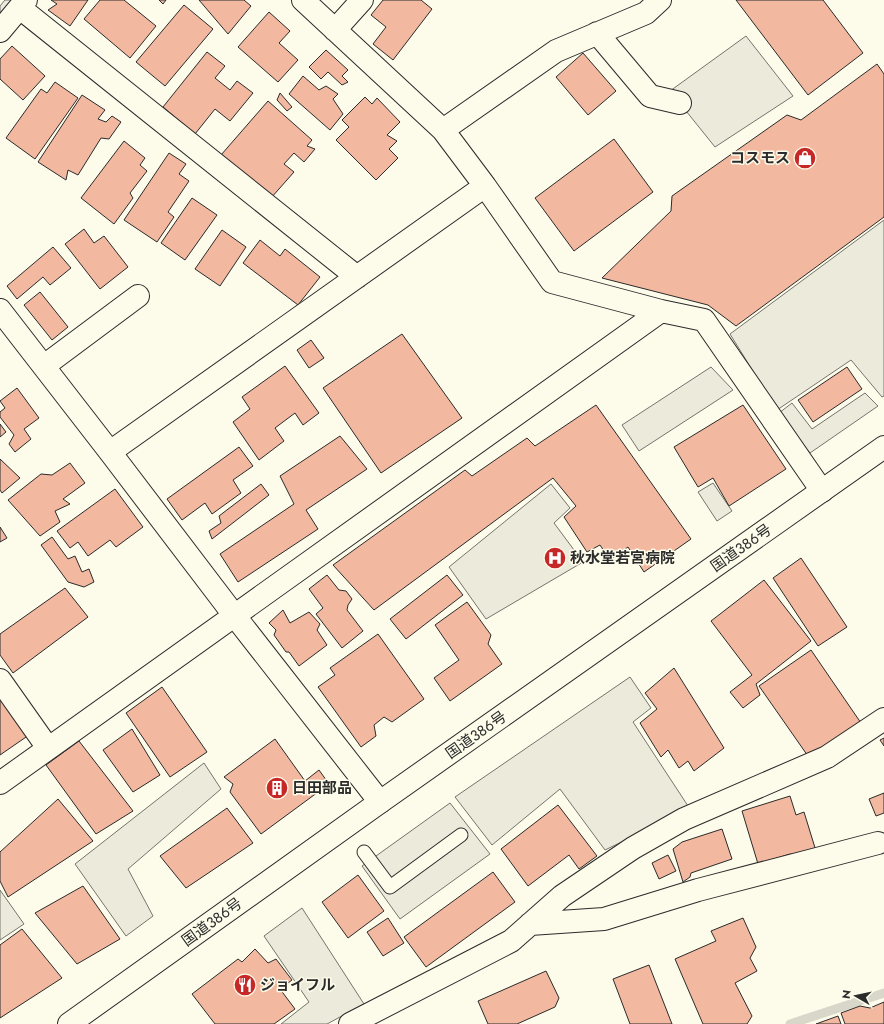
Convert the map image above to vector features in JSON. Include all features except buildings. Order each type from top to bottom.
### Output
[{"type":"main road","points":[[303,0],[443,130],[485,186],[552,282],[661,311],[704,320],[822,491]]},
{"type":"main road","points":[[335,30],[362,0]]},
{"type":"main road","points":[[443,130],[556,51],[646,13],[660,0]]},
{"type":"main road","points":[[0,31],[23,4],[357,277]]},
{"type":"main road","points":[[597,33],[650,96],[680,103]]},
{"type":"main road","points":[[110,452],[485,186]]},
{"type":"main road","points":[[44,366],[138,296]]},
{"type":"main road","points":[[0,310],[234,615],[380,802]]},
{"type":"main road","points":[[0,783],[661,311]]},
{"type":"main road","name":"国道386号","points":[[69,1024],[380,802],[884,447]]},
{"type":"main road","points":[[0,680],[48,748]]},
{"type":"main road","points":[[350,1024],[511,941],[562,896],[633,848],[671,826],[827,757],[884,719]]},
{"type":"main road","points":[[530,924],[604,919],[698,890],[878,843]]},
{"type":"lane","points":[[364,852],[390,887],[461,835]]},
{"type":"shaded area","points":[[5,0],[19,0],[0,22],[0,6]]},
{"type":"shaded area","points":[[746,36],[793,96],[715,147],[670,91]]},
{"type":"shaded area","points":[[884,220],[884,396],[882,397],[851,360],[777,410],[730,334]]},
{"type":"shaded area","points":[[711,367],[733,390],[639,451],[622,425]]},
{"type":"shaded area","points":[[865,393],[878,406],[810,453],[779,413],[792,403],[812,429]]},
{"type":"shaded area","points":[[713,483],[732,511],[717,521],[698,492]]},
{"type":"shaded area","points":[[551,484],[570,508],[554,523],[583,562],[486,619],[449,567]]},
{"type":"shaded area","points":[[630,677],[651,708],[633,722],[690,809],[605,850],[560,789],[492,845],[455,797]]},
{"type":"shaded area","points":[[204,763],[221,789],[128,869],[153,916],[126,936],[75,864]]},
{"type":"shaded area","points":[[450,803],[490,854],[400,919],[362,866]]},
{"type":"shaded area","points":[[0,890],[24,924],[0,940]]},
{"type":"shaded area","points":[[302,908],[364,1004],[327,1024],[281,1024],[309,1002],[264,936]]},
{"type":"waterway","points":[[790,1024],[884,993]]},
{"type":"place","name":"コスモス","points":[[805,158]]},
{"type":"place","name":"秋水堂若宮病院","points":[[555,558]]},
{"type":"place","name":"日田部品","points":[[277,788]]},
{"type":"place","name":"ジョイフル","points":[[245,985]]}]
